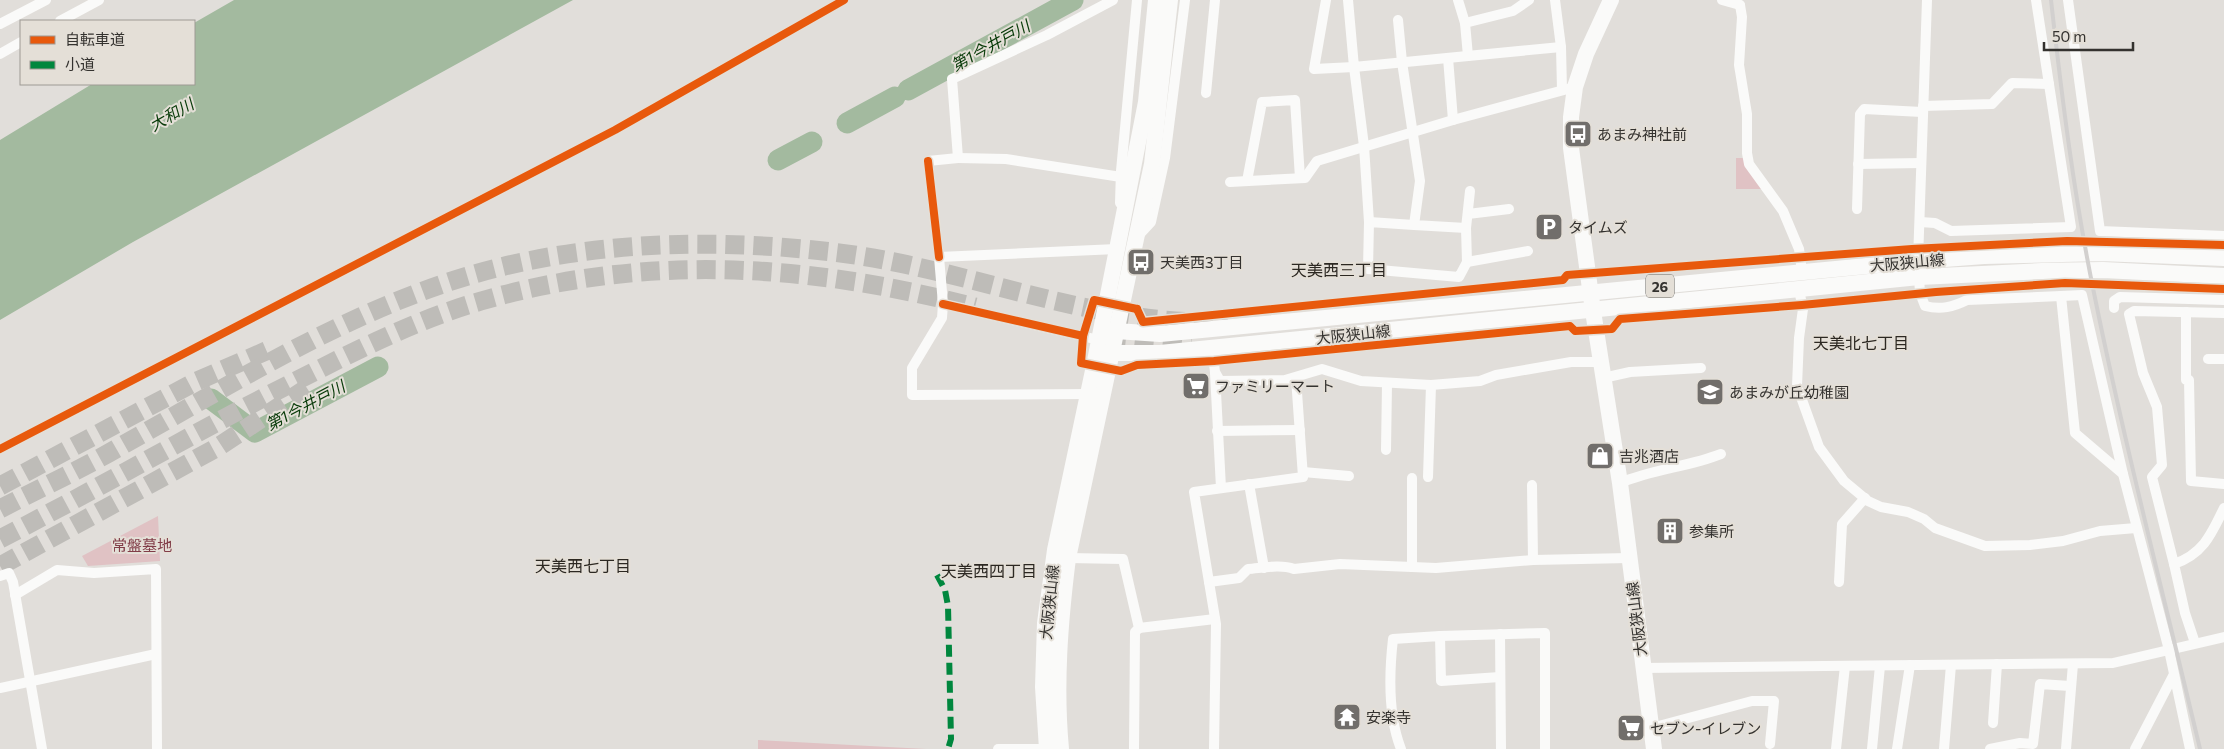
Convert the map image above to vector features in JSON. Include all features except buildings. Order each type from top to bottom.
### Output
[{"type":"main road","name":"大阪狭山線","points":[[1051,749],[1058,699],[1060,624],[1068,558],[1113,353],[1124,240],[1146,102],[1156,0]]},
{"type":"main road","name":"大阪狭山線","points":[[1051,749],[1043,687],[1045,623],[1055,550],[1099,340],[1124,240],[1152,164],[1170,0]]},
{"type":"main road","name":"大阪狭山線","points":[[1611,0],[1569,89],[1571,148],[1600,362],[1620,483],[1642,668],[1654,749]]},
{"type":"main road","name":"大阪狭山線","points":[[1116,331],[1160,334],[1802,271],[1984,256],[2101,253],[2224,258]]},
{"type":"main road","name":"大阪狭山線","points":[[1113,353],[1160,353],[1918,277],[2102,270],[2224,276]]},
{"type":"main road","points":[[1113,353],[1099,340],[1116,331]]},
{"type":"street","points":[[0,24],[46,0]]},
{"type":"street","points":[[76,13],[89,0]]},
{"type":"street","points":[[62,20],[99,0]]},
{"type":"street","points":[[958,158],[952,79],[1047,35],[1113,0]]},
{"type":"street","points":[[1124,240],[1121,177],[1137,0]]},
{"type":"street","points":[[939,258],[1124,240],[1151,222],[1165,158],[1185,0]]},
{"type":"street","points":[[1206,92],[1215,0]]},
{"type":"street","points":[[1326,0],[1314,69],[1561,47]]},
{"type":"street","points":[[1348,0],[1364,146],[1369,222],[1368,269],[1459,277],[1467,262],[1466,228],[1470,191]]},
{"type":"street","points":[[1458,0],[1465,23],[1468,56]]},
{"type":"street","points":[[1465,23],[1513,11],[1529,0]]},
{"type":"street","points":[[1230,182],[1305,178],[1318,161],[1453,120],[1569,89],[1555,0]]},
{"type":"street","points":[[1722,0],[1742,2],[1739,65],[1746,114],[1749,164],[1783,211],[1799,249],[1802,271]]},
{"type":"street","points":[[1927,0],[1918,261],[1920,293],[1926,306],[1937,309],[1955,306],[1967,300],[2082,295],[2136,528],[2169,650],[2190,749]]},
{"type":"street","points":[[1920,222],[1935,223],[1951,231],[2071,227],[2036,0]]},
{"type":"street","points":[[2068,0],[2100,231],[2224,236]]},
{"type":"street","points":[[1398,20],[1411,133],[1420,181],[1414,225]]},
{"type":"street","points":[[0,54],[20,43]]},
{"type":"street","points":[[1448,58],[1453,120]]},
{"type":"street","points":[[1857,209],[1860,114],[1864,109],[1922,109],[1992,104],[2012,83],[2049,84]]},
{"type":"street","points":[[1247,182],[1262,102],[1295,100],[1300,178]]},
{"type":"street","points":[[1088,394],[912,395],[912,368],[942,318],[943,304],[928,161],[958,158],[1006,159],[1121,177]]},
{"type":"street","points":[[1858,164],[1921,164]]},
{"type":"street","points":[[1468,214],[1509,209]]},
{"type":"street","points":[[1369,222],[1466,228]]},
{"type":"street","points":[[1467,262],[1528,251]]},
{"type":"street","points":[[1800,290],[1803,309],[1799,338],[1797,386],[1819,447],[1844,481],[1865,498],[1881,507],[1908,512],[1924,519],[1935,528],[1985,546],[2062,542],[2100,531],[2136,528]]},
{"type":"street","points":[[2061,296],[2075,433],[2123,474]]},
{"type":"street","points":[[2114,308],[2114,301],[2120,297],[2224,300]]},
{"type":"street","points":[[943,304],[1099,340]]},
{"type":"street","points":[[2195,643],[2185,613],[2152,477],[2162,465],[2157,407],[2143,373],[2129,314],[2134,311],[2224,313]]},
{"type":"street","points":[[2186,312],[2186,380],[2189,380],[2191,481],[2224,484]]},
{"type":"street","points":[[1212,348],[1221,488]]},
{"type":"street","points":[[2208,359],[2224,359]]},
{"type":"street","points":[[1215,372],[1220,381],[1285,380],[1322,369],[1361,382],[1432,385],[1480,381],[1496,375],[1571,362],[1600,362]]},
{"type":"street","points":[[1603,378],[1630,372],[1701,368]]},
{"type":"street","points":[[1214,749],[1215,619],[1194,492],[1303,477],[1296,378]]},
{"type":"street","points":[[1386,450],[1387,384]]},
{"type":"street","points":[[1428,477],[1432,385]]},
{"type":"street","points":[[1217,431],[1300,430]]},
{"type":"street","points":[[1620,483],[1640,475],[1706,460],[1721,454]]},
{"type":"street","points":[[1303,472],[1331,476],[1349,476]]},
{"type":"street","points":[[1412,478],[1412,567]]},
{"type":"street","points":[[1249,484],[1264,568]]},
{"type":"street","points":[[1532,485],[1533,560]]},
{"type":"street","points":[[1839,582],[1842,524],[1865,498]]},
{"type":"street","points":[[2174,564],[2187,560],[2206,544],[2224,508]]},
{"type":"street","points":[[1068,558],[1123,558],[1139,628]]},
{"type":"street","points":[[1209,582],[1239,578],[1248,569],[1288,566],[1294,569],[1340,564],[1436,568],[1533,560],[1629,558]]},
{"type":"street","points":[[15,595],[57,570],[94,573],[156,570],[157,749]]},
{"type":"street","points":[[0,576],[9,573],[15,595],[42,749]]},
{"type":"street","points":[[1134,749],[1135,632],[1139,628],[1215,619]]},
{"type":"street","points":[[1401,749],[1396,737],[1391,700],[1390,661],[1393,639],[1545,633],[1545,749]]},
{"type":"street","points":[[1500,634],[1501,749]]},
{"type":"street","points":[[1440,636],[1441,680],[1500,677]]},
{"type":"street","points":[[1642,668],[2113,663],[2224,637]]},
{"type":"street","points":[[0,688],[156,654]]},
{"type":"street","points":[[1993,723],[1997,664]]},
{"type":"street","points":[[2066,749],[2073,664]]},
{"type":"street","points":[[1944,749],[1951,665]]},
{"type":"street","points":[[1836,749],[1846,666]]},
{"type":"street","points":[[1872,749],[1880,666]]},
{"type":"street","points":[[1898,749],[1910,666]]},
{"type":"street","points":[[2135,749],[2173,676]]},
{"type":"street","points":[[1996,749],[2020,743],[2032,744],[2040,684],[2070,686]]},
{"type":"street","points":[[1651,728],[1752,701],[1774,700],[1770,744]]},
{"type":"street","points":[[998,749],[1051,749]]},
{"type":"green space","points":[[1736,158],[1745,158],[1764,189],[1736,189]]},
{"type":"green space","name":"常盤墓地","points":[[158,516],[160,561],[88,566],[82,556]]},
{"type":"green space","points":[[758,740],[926,749],[758,749]]},
{"type":"water","name":"大和川","points":[[234,0],[573,0],[133,242],[0,320],[0,140],[90,85],[195,85],[195,22]]},
{"type":"waterway","name":"第1今井戸川","points":[[908,90],[1073,0]]},
{"type":"waterway","name":"第1今井戸川","points":[[847,123],[895,97]]},
{"type":"waterway","name":"第1今井戸川","points":[[778,160],[812,142]]},
{"type":"waterway","name":"第1今井戸川","points":[[211,399],[255,432],[378,367]]},
{"type":"tunnel","points":[[0,509],[91,463],[248,374],[379,308],[471,275],[560,255],[605,249],[696,244],[741,245],[832,252],[931,270],[1078,306],[1127,315],[1177,321],[1228,322]]},
{"type":"tunnel","points":[[0,539],[253,403],[384,338],[456,309],[543,286],[605,276],[667,270],[728,270],[790,274],[851,281],[913,292],[975,307]]},
{"type":"tunnel","points":[[1107,337],[1191,346]]},
{"type":"tunnel","points":[[0,486],[197,381],[273,348]]},
{"type":"tunnel","points":[[0,566],[218,447],[312,385]]},
{"type":"railway","points":[[2051,0],[2069,147],[2094,293],[2132,464],[2200,749]]},
{"type":"marked path","points":[[937,575],[945,590],[948,606],[951,739],[948,749]]},
{"type":"cycle path","points":[[0,449],[615,130],[844,0]]},
{"type":"cycle path","points":[[928,161],[939,257]]},
{"type":"cycle path","points":[[1137,309],[1143,322],[1563,280],[1567,275],[1912,249],[2067,241],[2224,245]]},
{"type":"cycle path","points":[[1137,309],[1094,300],[1083,336],[1081,363],[1121,371],[1137,365],[1214,361],[1570,326],[1575,331],[1612,329],[1620,319],[2065,283],[2224,289]]},
{"type":"cycle path","points":[[943,304],[1083,336]]},
{"type":"place","name":"あまみ神社前","points":[[1578,134]]},
{"type":"place","name":"タイムズ","points":[[1549,227]]},
{"type":"place","name":"天美西3丁目","points":[[1141,262]]},
{"type":"place","name":"ファミリーマート","points":[[1196,386]]},
{"type":"place","name":"あまみが丘幼稚園","points":[[1710,392]]},
{"type":"place","name":"吉兆酒店","points":[[1600,456]]},
{"type":"place","name":"参集所","points":[[1670,531]]},
{"type":"place","name":"安楽寺","points":[[1347,717]]},
{"type":"place","name":"セブン-イレブン","points":[[1631,728]]},
{"type":"district","name":"天美西三丁目","points":[[1339,269]]},
{"type":"district","name":"天美北七丁目","points":[[1861,342]]},
{"type":"district","name":"天美西七丁目","points":[[583,565]]},
{"type":"district","name":"天美西四丁目","points":[[989,570]]}]
